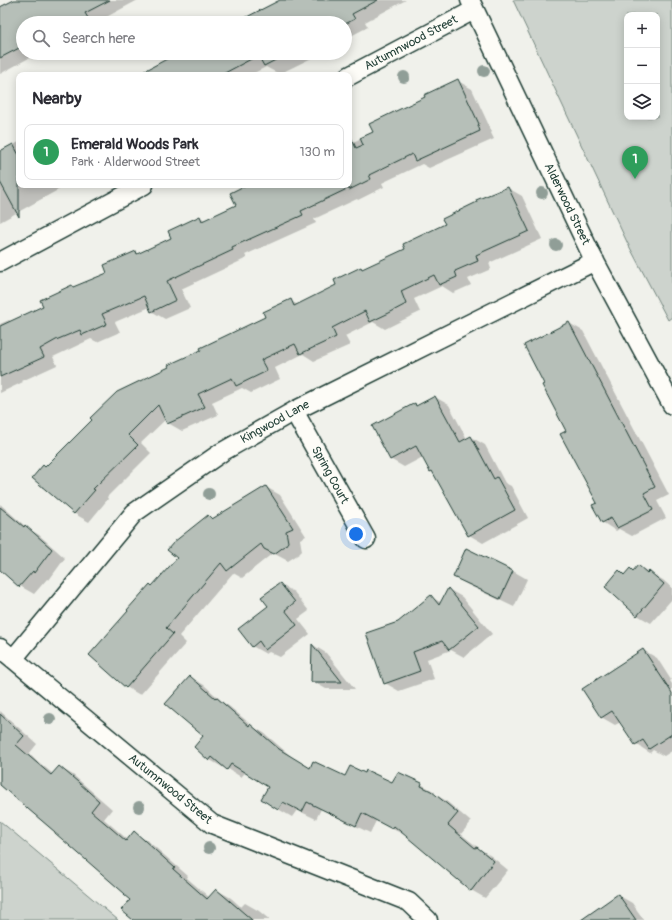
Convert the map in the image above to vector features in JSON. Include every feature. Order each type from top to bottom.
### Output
[{"type":"street","name":"Autumnwood Street","points":[[352,74],[472,5]]},
{"type":"street","name":"Alderwood Street","points":[[472,5],[595,261],[672,405]]},
{"type":"street","points":[[0,262],[138,188]]},
{"type":"street","name":"Kingwood Lane","points":[[6,653],[134,513],[222,452],[294,411],[595,261]]},
{"type":"street","name":"Spring Court","points":[[294,411],[366,540]]},
{"type":"street","name":"Autumnwood Street","points":[[6,653],[212,824],[409,902],[428,920]]},
{"type":"shaded area","points":[[513,0],[672,0],[672,317],[668,320],[627,242]]},
{"type":"shaded area","points":[[0,821],[118,920],[0,920]]},
{"type":"building","points":[[14,0],[110,0],[85,13],[87,16],[16,16],[16,50],[0,58],[0,7]]},
{"type":"building","points":[[280,0],[378,0],[352,14],[355,19],[352,20],[352,16],[249,16]]},
{"type":"building","points":[[165,60],[249,60],[227,72],[143,72]]},
{"type":"building","points":[[261,60],[276,60],[264,66]]},
{"type":"building","points":[[458,79],[479,124],[480,131],[415,161],[412,154],[369,175],[371,179],[349,190],[349,188],[352,188],[352,139],[356,148],[363,145],[360,138],[373,132],[369,124],[425,97],[424,95]]},
{"type":"building","points":[[13,144],[16,150],[16,188],[19,188],[19,217],[0,182],[0,151]]},
{"type":"building","points":[[508,187],[529,231],[476,255],[478,261],[455,271],[457,277],[439,285],[434,275],[401,291],[406,304],[389,313],[370,322],[365,311],[332,328],[336,337],[300,354],[295,344],[261,360],[267,371],[236,386],[232,378],[198,394],[205,407],[167,424],[158,405],[128,435],[138,445],[93,489],[95,490],[74,514],[32,478],[43,465],[45,467],[92,420],[90,418],[117,392],[169,367],[168,365],[201,350],[200,348],[265,317],[263,312],[291,299],[294,306],[336,285],[334,280],[405,249],[403,244],[445,224],[442,219],[477,202],[476,200]]},
{"type":"building","points":[[240,188],[349,188],[301,211],[303,215],[232,247],[233,250],[167,281],[176,300],[151,312],[144,296],[102,314],[107,324],[82,335],[80,330],[56,340],[40,349],[44,357],[0,377],[0,326],[43,306],[40,300],[72,285],[73,287],[107,273],[104,265],[136,251],[137,254],[171,238],[168,231],[200,216],[202,221],[236,205],[230,193]]},
{"type":"building","points":[[569,322],[655,487],[644,493],[653,510],[617,528],[611,518],[602,523],[592,505],[597,503],[560,434],[566,431],[542,385],[544,384],[524,345]]},
{"type":"building","points":[[435,396],[460,442],[471,436],[494,479],[497,477],[515,510],[468,536],[432,471],[430,472],[416,446],[390,460],[372,426],[415,403],[416,406]]},
{"type":"building","points":[[266,486],[293,528],[286,531],[288,542],[274,554],[264,549],[261,544],[227,571],[221,563],[166,628],[173,634],[126,688],[89,655],[150,584],[152,586],[177,558],[167,550],[174,542],[208,515],[212,519]]},
{"type":"building","points":[[0,507],[24,527],[25,525],[52,549],[34,573],[33,571],[19,587],[0,570]]},
{"type":"building","points":[[466,548],[513,571],[500,599],[453,577]]},
{"type":"building","points":[[638,565],[647,573],[649,571],[664,584],[637,616],[605,587],[619,570],[624,575],[630,568],[633,571]]},
{"type":"building","points":[[280,583],[295,602],[285,610],[297,625],[265,650],[259,641],[252,647],[238,629],[268,606],[261,597]]},
{"type":"building","points":[[448,588],[479,626],[449,650],[442,641],[413,652],[420,671],[384,684],[366,633],[398,622],[431,595],[439,605]]},
{"type":"building","points":[[312,644],[342,682],[311,682]]},
{"type":"building","points":[[643,649],[672,693],[672,734],[649,749],[643,740],[635,745],[612,711],[601,718],[582,689]]},
{"type":"building","points":[[190,676],[249,726],[250,724],[279,749],[310,768],[313,761],[345,776],[350,766],[365,773],[366,770],[392,782],[398,772],[422,783],[421,786],[431,791],[458,813],[448,825],[475,848],[477,847],[494,861],[471,891],[394,826],[392,829],[362,813],[356,826],[307,802],[302,812],[283,802],[278,810],[261,799],[268,787],[231,764],[227,770],[212,757],[209,761],[194,747],[203,736],[165,704]]},
{"type":"building","points":[[0,714],[24,736],[16,745],[51,775],[59,766],[78,782],[99,801],[91,811],[126,841],[134,831],[175,868],[173,869],[207,899],[216,889],[252,920],[133,920],[121,910],[130,900],[124,895],[125,894],[0,785]]},
{"type":"building","points":[[618,894],[636,920],[581,920]]},
{"type":"place","name":"Emerald Woods Park","points":[[635,179]]}]
